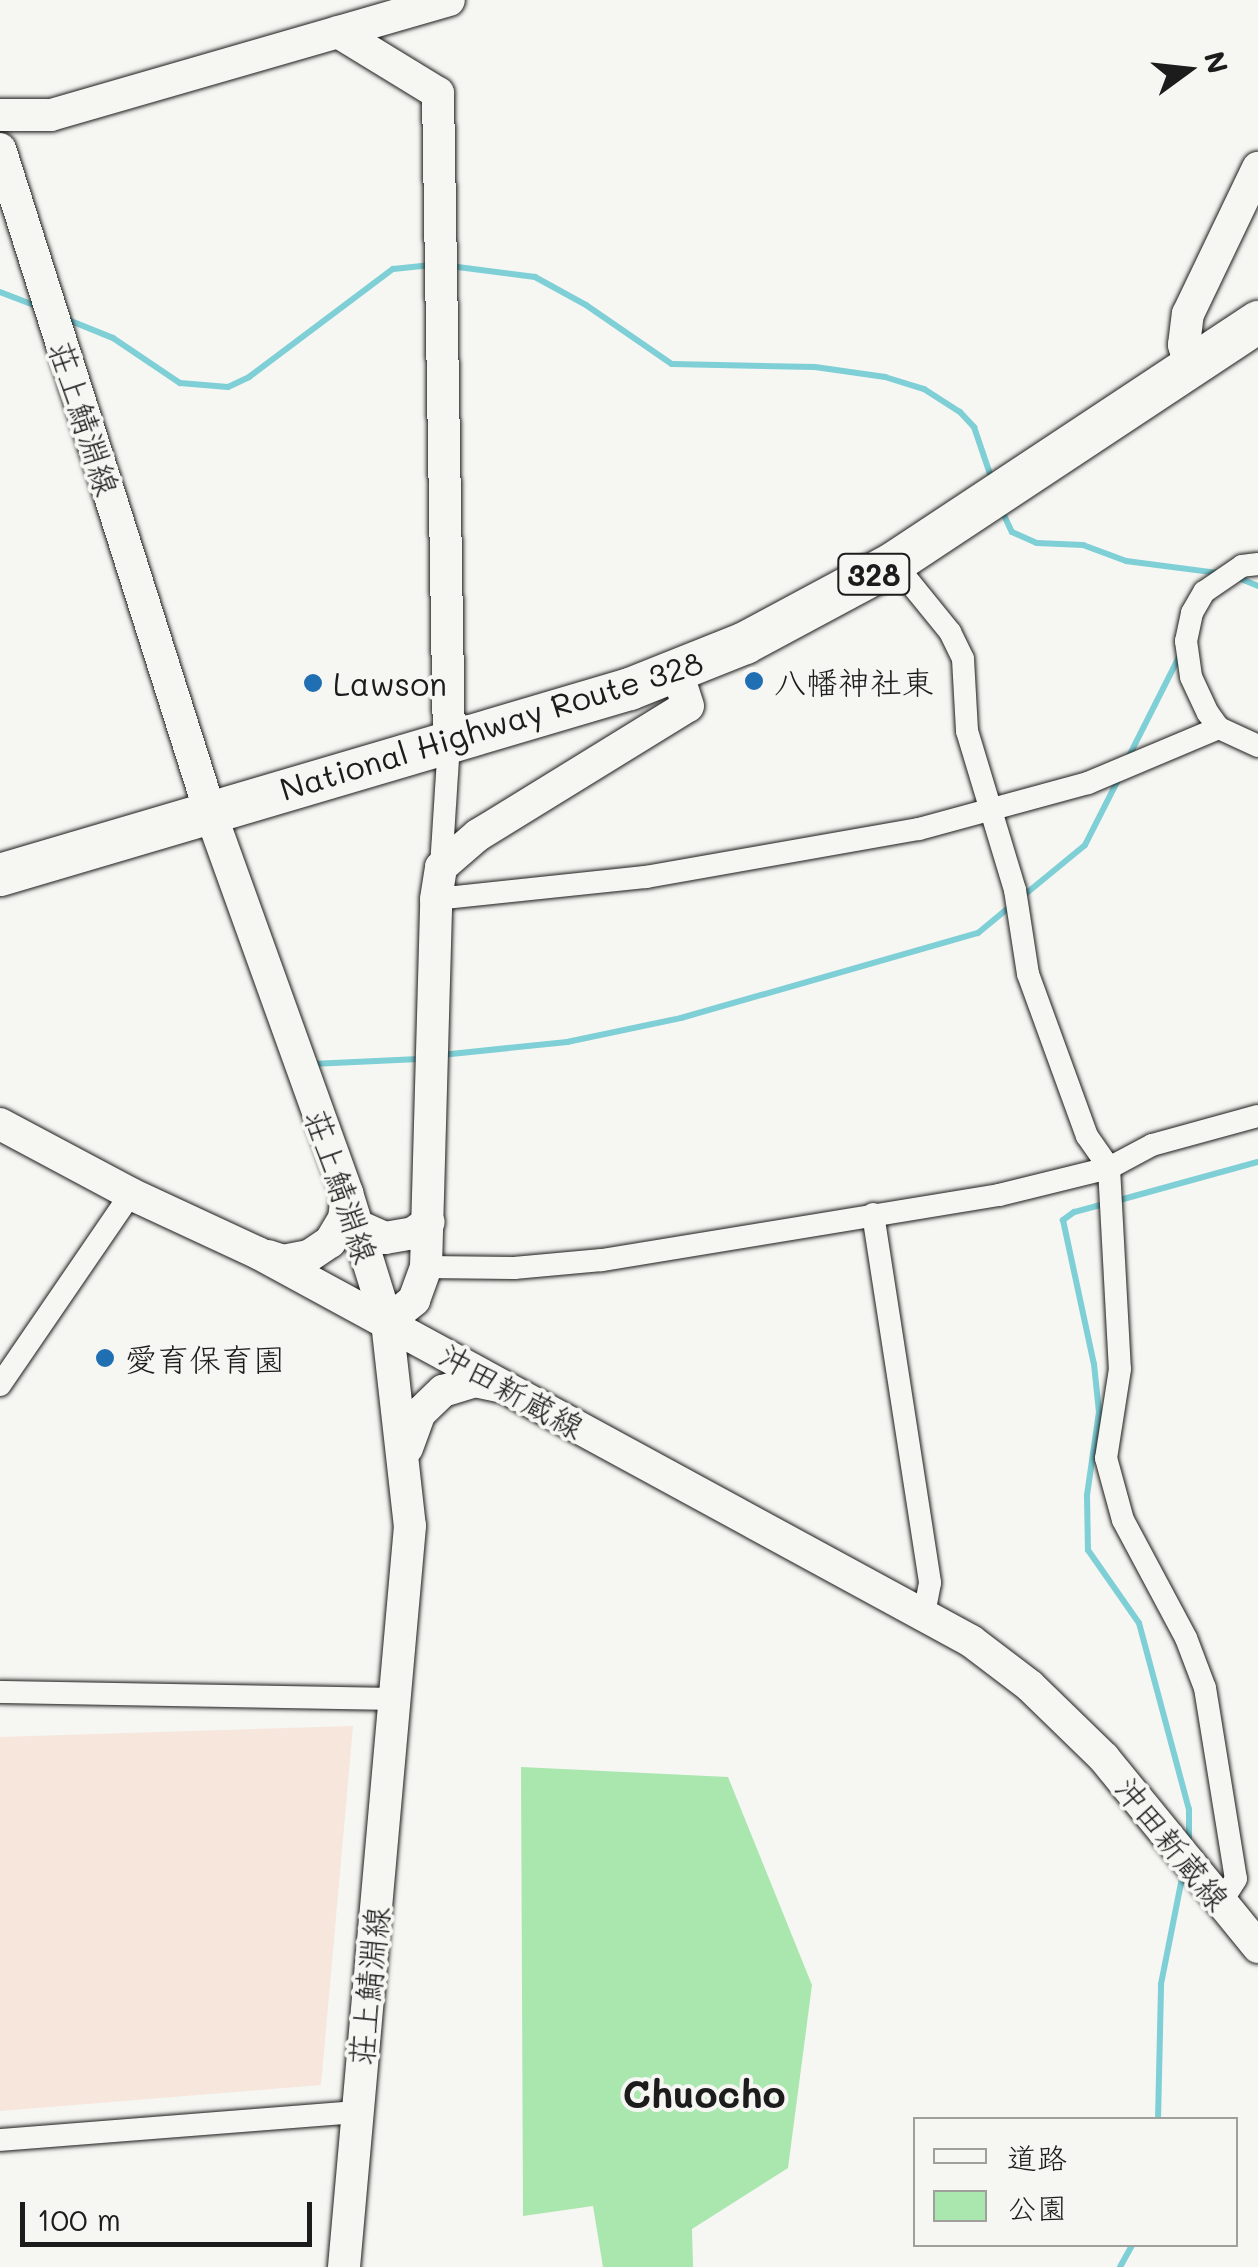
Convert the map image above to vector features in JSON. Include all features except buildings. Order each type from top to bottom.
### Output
[{"type":"highway","name":"National Highway Route 328","points":[[0,875],[677,672],[746,643],[894,563],[1258,322]]},
{"type":"main road","points":[[0,116],[52,116],[449,0]]},
{"type":"main road","points":[[338,32],[438,94],[448,742]]},
{"type":"main road","name":"荘上鯖淵線","points":[[0,149],[210,812],[346,1193],[387,1322],[410,1526],[398,1699],[355,2112],[344,2267]]},
{"type":"main road","points":[[1190,368],[1184,345],[1188,314],[1258,168]]},
{"type":"main road","points":[[387,1322],[414,1300],[426,1267],[438,883],[478,835],[688,706],[677,672]]},
{"type":"main road","name":"沖田新蔵線","points":[[0,1124],[131,1194],[258,1252],[924,1615],[1003,1664],[1069,1721],[1258,1947]]},
{"type":"main road","points":[[258,1252],[283,1260],[309,1256],[330,1242],[344,1220],[346,1193]]},
{"type":"main road","points":[[356,1225],[385,1238],[413,1234],[429,1222]]},
{"type":"main road","points":[[405,1456],[420,1413],[443,1392],[475,1382],[507,1388]]},
{"type":"street","points":[[894,563],[950,632],[963,659],[967,731],[1014,890],[1038,1006],[1087,1136],[1109,1168],[1120,1369],[1106,1458],[1123,1520],[1172,1608],[1205,1688],[1236,1879],[1221,1902]]},
{"type":"street","points":[[1258,564],[1242,566],[1204,592],[1192,612],[1186,641],[1191,677],[1219,728],[1258,746]]},
{"type":"street","points":[[448,742],[438,883],[646,877],[919,829],[1088,783],[1219,728]]},
{"type":"street","points":[[426,1267],[514,1268],[602,1260],[998,1195],[1109,1168],[1152,1146],[1258,1116]]},
{"type":"street","points":[[0,1385],[131,1194]]},
{"type":"street","points":[[873,1214],[930,1583],[924,1615]]},
{"type":"street","points":[[0,1692],[398,1699]]},
{"type":"street","points":[[0,2140],[355,2112]]},
{"type":"shaded area","points":[[353,1726],[321,2085],[0,2111],[0,1737]]},
{"type":"green space","points":[[521,1767],[728,1777],[812,1985],[788,2168],[692,2229],[693,2267],[603,2267],[593,2206],[523,2216]]},
{"type":"waterway","points":[[66,319],[113,338],[180,383],[228,387],[249,377],[393,269],[432,265]]},
{"type":"waterway","points":[[450,266],[535,277],[586,305],[672,364],[815,367],[885,377],[924,389],[960,412],[974,427],[992,480]]},
{"type":"waterway","points":[[0,292],[36,306]]},
{"type":"waterway","points":[[1002,511],[1012,532],[1037,543],[1083,545],[1126,561],[1219,573]]},
{"type":"waterway","points":[[1236,577],[1258,586]]},
{"type":"waterway","points":[[1127,760],[1180,655]]},
{"type":"waterway","points":[[1023,896],[1085,845],[1120,776]]},
{"type":"waterway","points":[[441,1055],[567,1042],[681,1018],[978,933],[1013,904]]},
{"type":"waterway","points":[[312,1064],[419,1059]]},
{"type":"waterway","points":[[1116,1201],[1258,1162]]},
{"type":"waterway","points":[[1104,1204],[1074,1212],[1063,1220],[1094,1364],[1099,1412],[1087,1495],[1088,1550],[1139,1623],[1189,1809],[1189,1841]]},
{"type":"waterway","points":[[1158,2117],[1161,1984],[1183,1873]]},
{"type":"waterway","points":[[1120,2267],[1131,2247]]},
{"type":"place","name":"八幡神社東","points":[[754,681]]},
{"type":"place","name":"Lawson","points":[[313,683]]},
{"type":"place","name":"愛育保育園","points":[[105,1358]]},
{"type":"district","name":"Chuocho","points":[[704,2094]]}]
